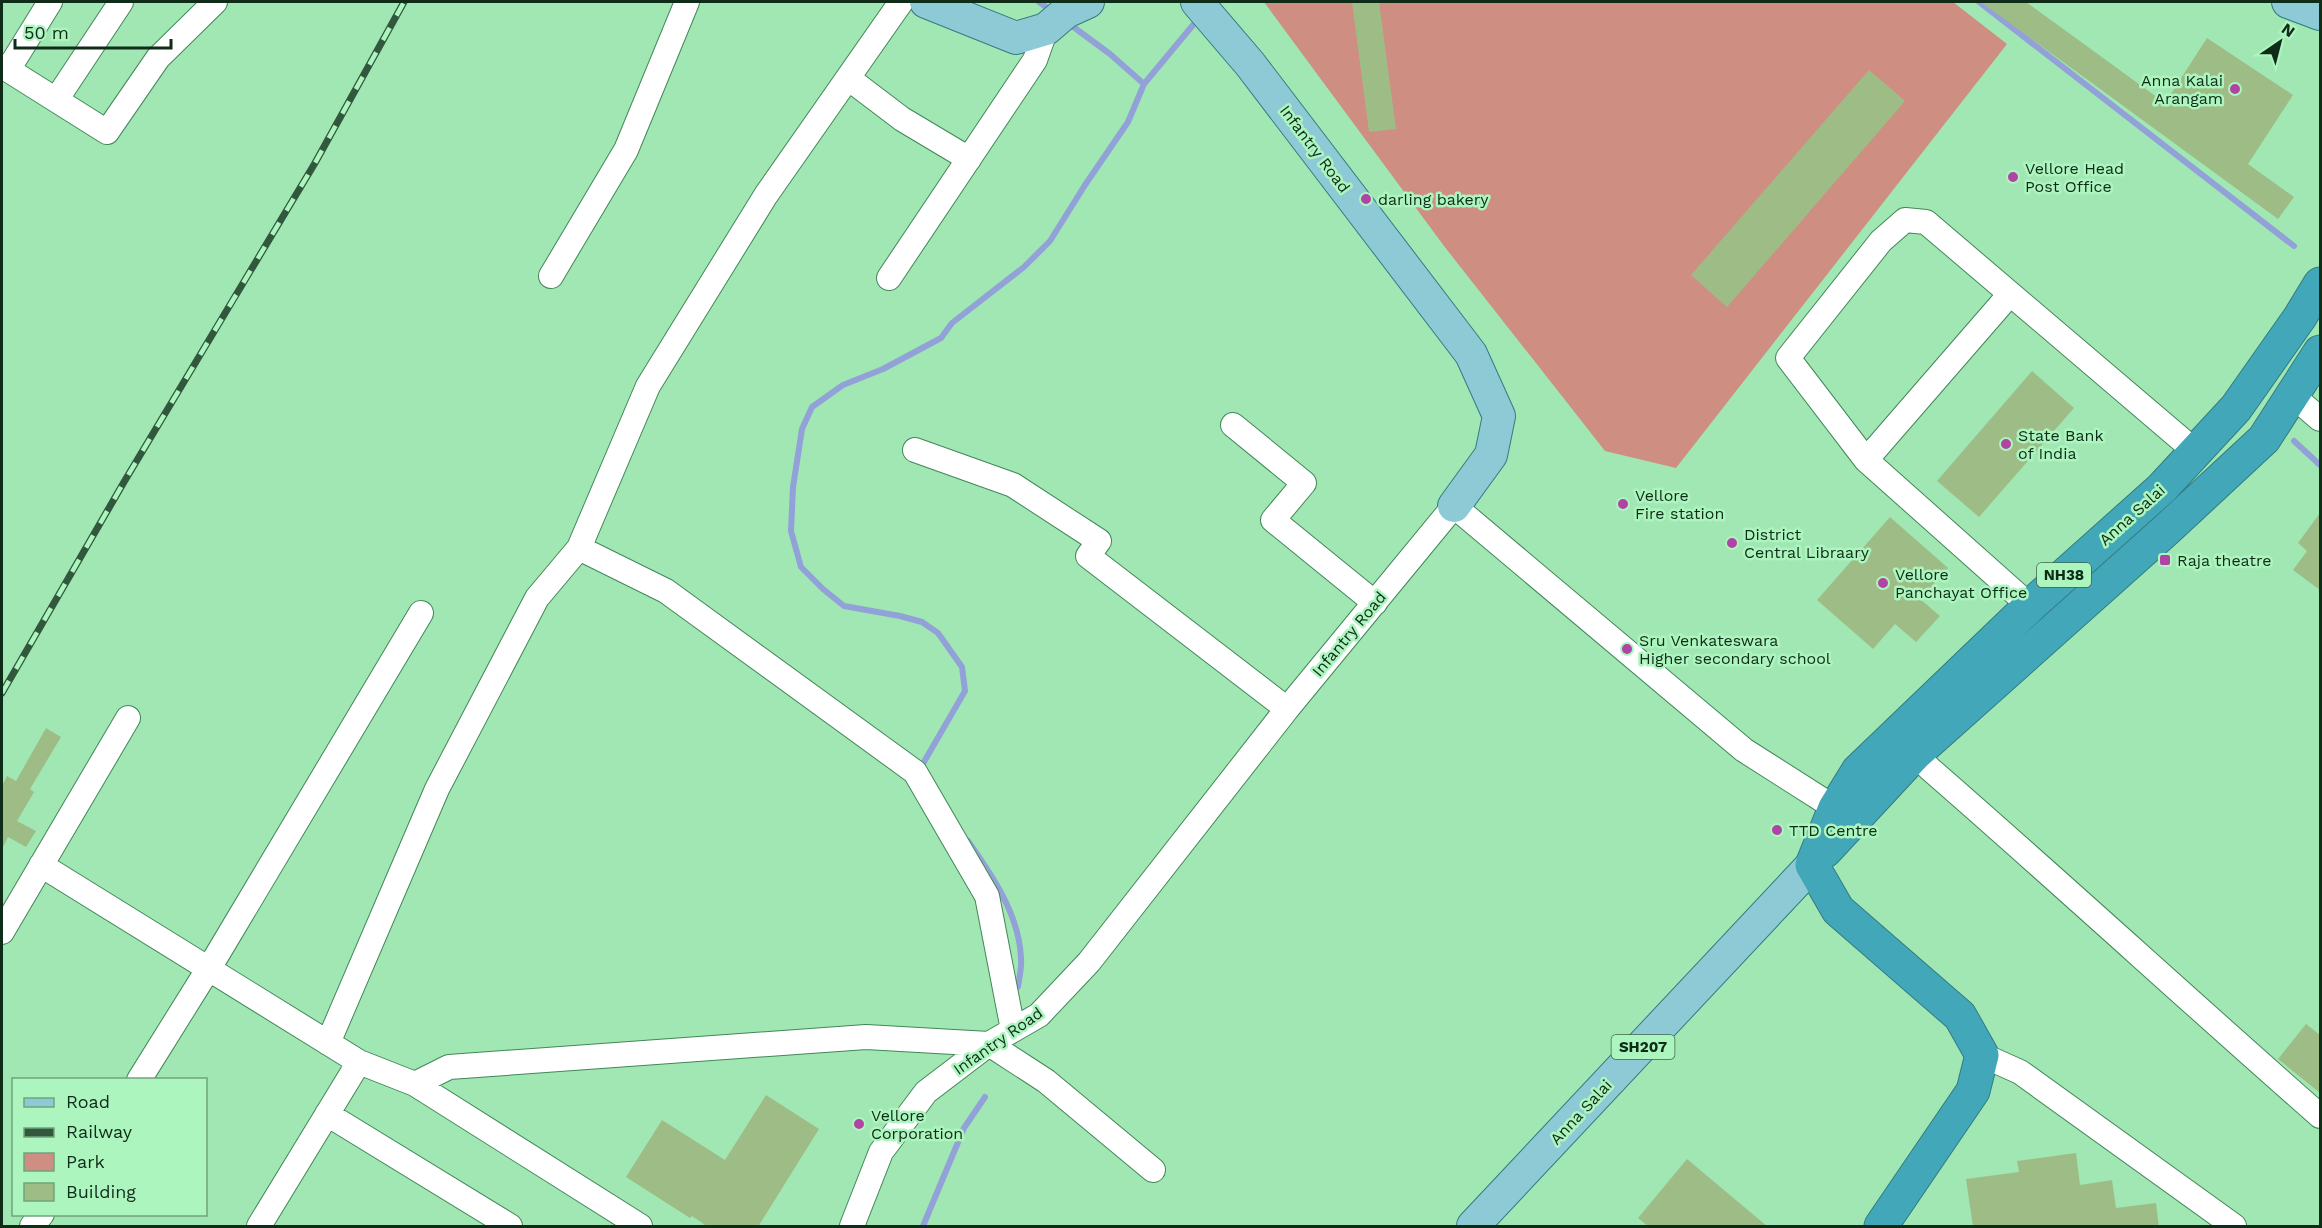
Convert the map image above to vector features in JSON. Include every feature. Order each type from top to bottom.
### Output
[{"type":"highway","name":"Anna Salai","points":[[1812,865],[1835,808],[1858,771],[2030,606],[2162,488],[2196,453],[2236,408],[2300,317],[2320,284]]},
{"type":"highway","name":"Anna Salai","points":[[1812,865],[1916,754],[2264,439],[2320,352]]},
{"type":"highway","points":[[1812,865],[1838,910],[1959,1016],[1982,1055],[1973,1091],[1881,1227]]},
{"type":"main road","points":[[926,2],[1016,38],[1046,29],[1074,4]]},
{"type":"main road","name":"Infantry Road","points":[[1197,2],[1250,64],[1471,354],[1499,416],[1491,455],[1454,506]]},
{"type":"main road","points":[[2288,2],[2320,14]]},
{"type":"main road","name":"Anna Salai","points":[[1473,1227],[1812,865]]},
{"type":"street","points":[[50,2],[5,68],[107,132],[159,58],[214,2]]},
{"type":"street","points":[[56,100],[121,2]]},
{"type":"street","points":[[551,276],[626,150],[687,2]]},
{"type":"street","points":[[328,1043],[437,789],[537,598],[579,548],[648,386],[766,195],[901,2]]},
{"type":"street","points":[[890,278],[1035,60],[1046,29]]},
{"type":"street","points":[[848,78],[902,119],[969,159]]},
{"type":"street","points":[[2030,606],[1866,460],[1788,358],[1881,241],[1905,220],[1926,222],[2196,453]]},
{"type":"street","points":[[1866,460],[2010,294]]},
{"type":"street","points":[[2293,396],[2320,419]]},
{"type":"street","points":[[1233,425],[1304,483],[1273,520],[1375,603]]},
{"type":"street","points":[[915,450],[1013,484],[1099,541],[1088,555],[1287,709]]},
{"type":"street","points":[[1454,506],[1744,750],[1835,808]]},
{"type":"street","name":"Infantry Road","points":[[852,1227],[881,1152],[926,1092],[989,1044],[1039,1016],[1089,962],[1287,709],[1454,506]]},
{"type":"street","points":[[579,548],[666,591],[915,772],[987,896],[1013,1030]]},
{"type":"street","points":[[140,1078],[421,613]]},
{"type":"street","points":[[2,932],[128,718]]},
{"type":"street","points":[[1916,754],[2169,984],[2320,1116]]},
{"type":"street","points":[[41,865],[359,1062],[415,1084],[640,1227]]},
{"type":"street","points":[[415,1084],[449,1067],[866,1037],[989,1044],[1046,1081],[1153,1170]]},
{"type":"street","points":[[1982,1055],[2020,1072],[2234,1227]]},
{"type":"street","points":[[259,1227],[359,1062]]},
{"type":"street","points":[[327,1114],[510,1227]]},
{"type":"green space","points":[[1264,2],[1953,2],[2007,44],[1676,468],[1605,451],[1444,246]]},
{"type":"building","points":[[1352,2],[1379,2],[1396,129],[1369,132]]},
{"type":"building","points":[[1981,2],[2026,2],[2165,103],[2207,38],[2293,95],[2248,164],[2294,197],[2278,219]]},
{"type":"building","points":[[1869,70],[1905,101],[1727,307],[1691,275]]},
{"type":"building","name":"State Bank of India","points":[[2032,371],[2074,408],[1979,517],[1937,481]]},
{"type":"building","points":[[2320,513],[2320,590],[2293,570],[2307,551],[2298,543]]},
{"type":"building","name":"Vellore Panchayat Office","points":[[1890,517],[1948,568],[1920,599],[1940,616],[1916,642],[1895,624],[1873,649],[1817,600]]},
{"type":"building","points":[[46,728],[61,737],[30,789],[34,792],[17,821],[36,831],[26,847],[8,837],[2,849],[2,786],[7,776],[16,781]]},
{"type":"building","points":[[2306,1024],[2320,1035],[2320,1093],[2278,1059]]},
{"type":"building","points":[[766,1095],[819,1129],[758,1227],[708,1227],[626,1177],[662,1120],[725,1160]]},
{"type":"building","points":[[2076,1153],[2080,1185],[2112,1180],[2116,1208],[2156,1203],[2159,1227],[1973,1227],[1966,1179],[2019,1172],[2017,1161]]},
{"type":"building","points":[[1687,1159],[1768,1227],[1649,1227],[1638,1218]]},
{"type":"waterway","points":[[1039,2],[1053,12]]},
{"type":"waterway","points":[[1979,2],[2294,246]]},
{"type":"waterway","points":[[922,769],[921,767],[965,691],[962,667],[938,633],[922,622],[844,606],[801,567],[791,531],[793,487],[802,429],[812,407],[843,385],[883,369],[941,338],[952,323],[1024,267],[1050,241],[1128,122],[1144,84],[1110,54],[1068,23]]},
{"type":"waterway","points":[[1144,84],[1193,25]]},
{"type":"waterway","points":[[2294,441],[2320,465]]},
{"type":"waterway","points":[[968,841],[995,882],[1016,927],[1021,962],[1018,987]]},
{"type":"waterway","points":[[923,1226],[964,1128],[985,1097]]},
{"type":"railway","points":[[2,693],[124,482],[315,163],[404,2]]},
{"type":"place","name":"Anna Kalai Arangam","points":[[2235,89]]},
{"type":"place","name":"Vellore Head Post Office","points":[[2013,177]]},
{"type":"place","name":"darling bakery","points":[[1366,199]]},
{"type":"place","name":"State Bank of India","points":[[2006,444]]},
{"type":"place","name":"Vellore Fire station","points":[[1623,504]]},
{"type":"place","name":"District Central Libraary","points":[[1732,543]]},
{"type":"place","name":"Raja theatre","points":[[2165,560]]},
{"type":"place","name":"Vellore Panchayat Office","points":[[1883,583]]},
{"type":"place","name":"Sru Venkateswara Higher secondary school","points":[[1627,649]]},
{"type":"place","name":"TTD Centre","points":[[1777,830]]},
{"type":"place","name":"Vellore Corporation","points":[[859,1124]]}]
